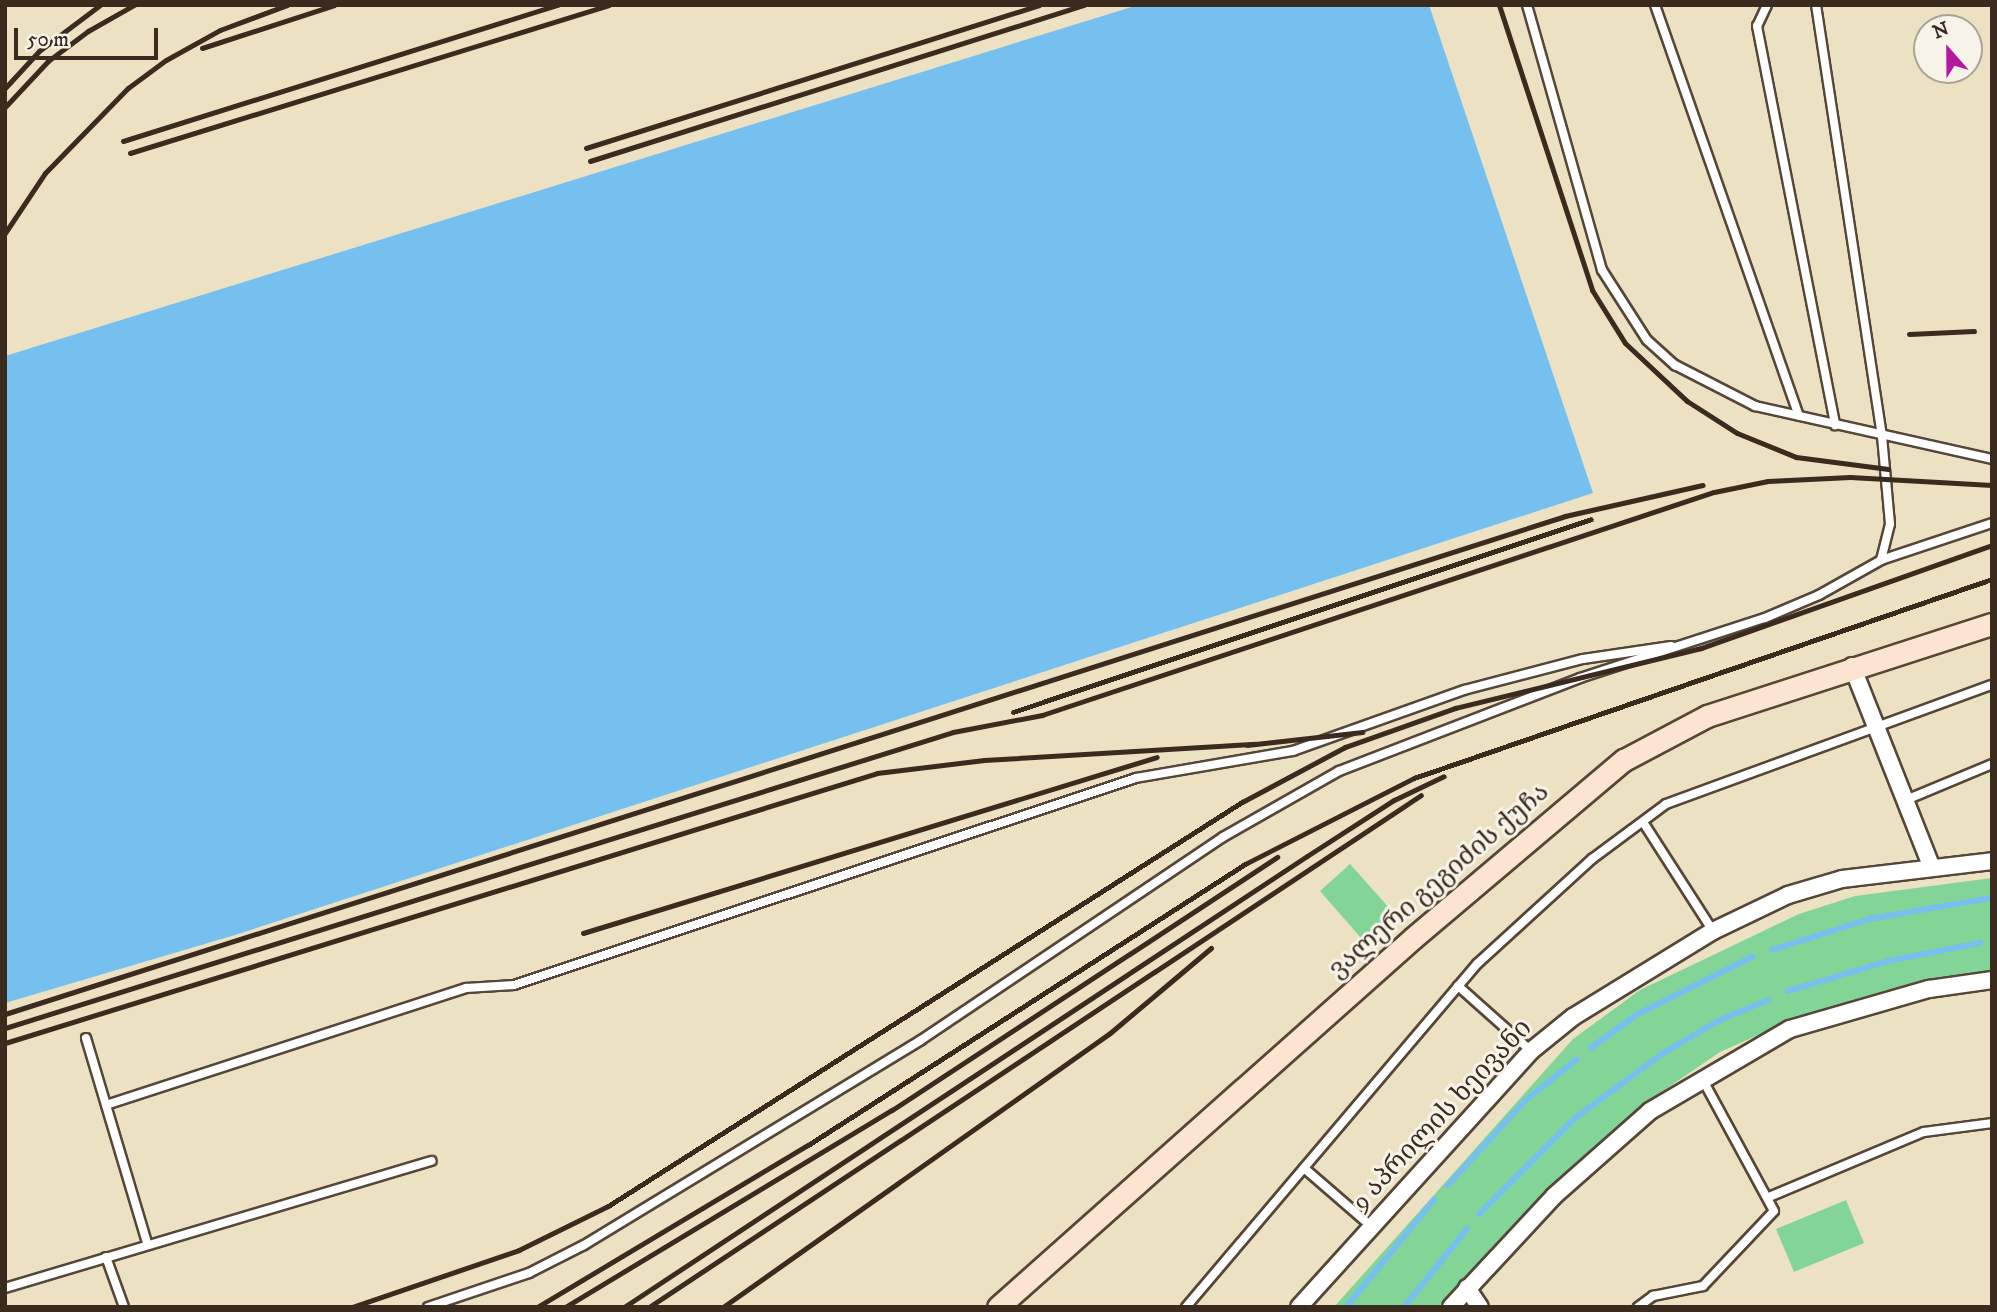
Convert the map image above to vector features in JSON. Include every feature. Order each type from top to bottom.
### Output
[{"type":"street","name":"ვალერი გეგიძის ქუჩა","points":[[998,1307],[1413,938],[1624,760],[1707,716],[1852,666],[1992,624]]},
{"type":"street","points":[[1852,666],[1931,866]]},
{"type":"street","name":"9 აპრილის ხეივანი","points":[[1299,1307],[1531,1051],[1573,1017],[1713,931],[1788,895],[1842,880],[1931,866],[1992,861]]},
{"type":"street","points":[[1451,1307],[1573,1179],[1650,1111],[1790,1029],[1929,989],[1992,980]]},
{"type":"street","points":[[1467,1288],[1480,1307]]},
{"type":"lane","points":[[1527,5],[1562,141],[1602,270],[1647,340],[1675,365],[1755,406],[1992,459]]},
{"type":"lane","points":[[1655,5],[1799,416]]},
{"type":"lane","points":[[1767,5],[1757,26],[1835,425]]},
{"type":"lane","points":[[1816,5],[1882,436],[1890,524],[1881,560]]},
{"type":"lane","points":[[428,1307],[529,1273],[584,1245],[921,1040],[1223,837],[1339,771],[1580,678],[1698,643],[1819,595],[1881,560],[1992,523]]},
{"type":"lane","points":[[106,1105],[466,988],[513,985],[1136,778],[1293,751],[1464,690],[1583,659],[1698,643]]},
{"type":"lane","points":[[1186,1307],[1458,986],[1592,859],[1666,804],[1992,685]]},
{"type":"lane","points":[[1906,800],[1992,764]]},
{"type":"lane","points":[[1643,821],[1713,931]]},
{"type":"lane","points":[[1458,986],[1531,1051]]},
{"type":"lane","points":[[86,1038],[147,1243]]},
{"type":"lane","points":[[1638,1307],[1653,1296],[1703,1286],[1774,1210],[1703,1080]]},
{"type":"lane","points":[[1769,1197],[1924,1132],[1992,1123]]},
{"type":"lane","points":[[5,1287],[431,1161]]},
{"type":"lane","points":[[1304,1168],[1371,1226]]},
{"type":"lane","points":[[106,1257],[124,1307]]},
{"type":"green space","points":[[1350,864],[1399,919],[1368,946],[1320,891]]},
{"type":"green space","points":[[1992,878],[1992,970],[1937,978],[1801,1016],[1720,1052],[1647,1102],[1553,1188],[1438,1307],[1334,1307],[1573,1039],[1640,990],[1799,914],[1855,896]]},
{"type":"green space","points":[[1846,1200],[1864,1243],[1794,1272],[1776,1229]]},
{"type":"water","points":[[1138,5],[1429,5],[1593,493],[235,935],[5,1003],[5,356]]},
{"type":"waterway","points":[[1772,950],[1869,919],[1991,898]]},
{"type":"waterway","points":[[1788,991],[1888,961],[1980,943]]},
{"type":"waterway","points":[[1591,1048],[1636,1015],[1752,957]]},
{"type":"waterway","points":[[1479,1214],[1575,1118],[1665,1052],[1718,1021],[1768,1000]]},
{"type":"waterway","points":[[1448,1185],[1526,1100],[1577,1059]]},
{"type":"waterway","points":[[1346,1307],[1434,1200]]},
{"type":"waterway","points":[[1404,1307],[1467,1229]]},
{"type":"railway","points":[[5,88],[39,51],[100,5]]},
{"type":"railway","points":[[5,107],[48,61],[88,31],[134,5]]},
{"type":"railway","points":[[5,233],[45,173],[128,88],[166,60],[220,30],[287,5]]},
{"type":"railway","points":[[202,48],[334,5]]},
{"type":"railway","points":[[123,141],[558,5]]},
{"type":"railway","points":[[130,153],[609,5]]},
{"type":"railway","points":[[586,148],[1039,5]]},
{"type":"railway","points":[[590,161],[1084,5]]},
{"type":"railway","points":[[1499,5],[1592,290],[1625,343],[1687,401],[1737,433],[1796,457],[1888,469]]},
{"type":"railway","points":[[1909,334],[1974,331]]},
{"type":"railway","points":[[5,1028],[953,732],[1042,715],[1714,492],[1768,481],[1850,477],[1992,485]]},
{"type":"railway","points":[[5,1014],[1565,516],[1703,485]]},
{"type":"railway","points":[[1013,712],[1591,519]]},
{"type":"railway","points":[[352,1307],[519,1250],[608,1206],[1242,802],[1345,747],[1455,708],[1701,648],[1992,545]]},
{"type":"railway","points":[[537,1307],[808,1145],[1245,864],[1414,778],[1992,579]]},
{"type":"railway","points":[[1247,745],[1362,732]]},
{"type":"railway","points":[[5,1043],[877,773],[984,760],[1256,744]]},
{"type":"railway","points":[[583,933],[1157,757]]},
{"type":"railway","points":[[624,1307],[1307,856],[1394,800],[1444,776]]},
{"type":"railway","points":[[649,1307],[1421,795]]},
{"type":"railway","points":[[565,1307],[892,1110],[1277,857]]},
{"type":"railway","points":[[723,1307],[1110,1033],[1211,948]]}]
